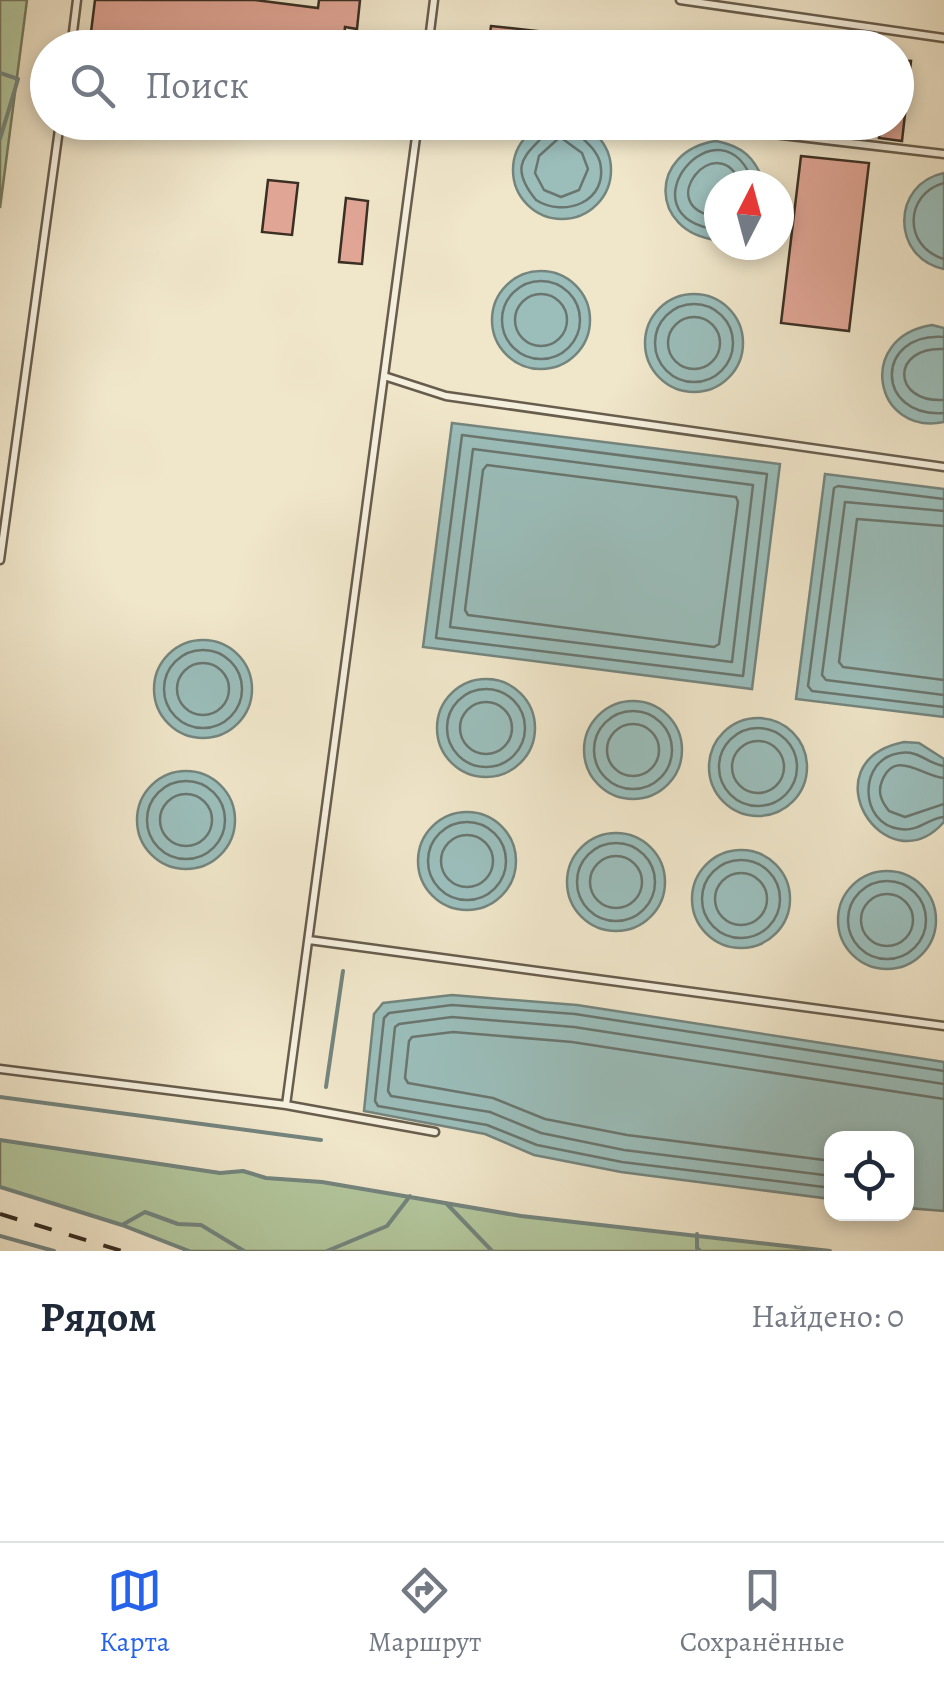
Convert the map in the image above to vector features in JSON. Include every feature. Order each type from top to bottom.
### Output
[{"type":"lane","points":[[73,30],[77,0]]},
{"type":"lane","points":[[430,30],[434,0]]},
{"type":"lane","points":[[680,0],[888,30]]},
{"type":"lane","points":[[914,34],[944,38]]},
{"type":"lane","points":[[0,560],[58,140]]},
{"type":"lane","points":[[286,1104],[416,140]]},
{"type":"lane","points":[[825,140],[944,154]]},
{"type":"lane","points":[[384,376],[446,396],[944,467]]},
{"type":"lane","points":[[309,940],[944,1026]]},
{"type":"lane","points":[[0,1069],[286,1104],[436,1132]]},
{"type":"green space","points":[[0,0],[27,0],[0,208]]},
{"type":"green space","points":[[0,1140],[219,1173],[243,1171],[266,1178],[322,1182],[521,1216],[830,1251],[189,1251],[122,1225],[0,1187]]},
{"type":"water","points":[[523,140],[601,140],[610,160],[610,180],[603,197],[589,211],[572,218],[552,218],[535,211],[521,197],[514,180],[514,160]]},
{"type":"water","points":[[716,141],[733,146],[746,154],[758,170],[704,170],[704,236],[679,223],[669,208],[666,191],[678,160],[694,148]]},
{"type":"water","points":[[944,173],[944,269],[914,251],[904,221],[914,191]]},
{"type":"water","points":[[541,271],[560,275],[576,285],[586,301],[590,320],[586,339],[576,355],[560,365],[541,369],[522,365],[506,355],[496,339],[492,320],[496,301],[506,285],[522,275]]},
{"type":"water","points":[[694,294],[713,298],[729,308],[739,324],[743,343],[739,362],[729,378],[713,388],[694,392],[675,388],[659,378],[649,362],[645,343],[649,324],[659,308],[675,298]]},
{"type":"water","points":[[932,325],[944,328],[944,422],[920,422],[902,414],[889,401],[883,383],[884,365],[892,347],[908,333]]},
{"type":"water","points":[[452,423],[780,464],[752,689],[423,647]]},
{"type":"water","points":[[825,474],[944,489],[944,717],[796,699]]},
{"type":"water","points":[[203,640],[222,644],[238,654],[248,670],[252,689],[248,708],[238,724],[222,734],[203,738],[184,734],[168,724],[158,708],[154,689],[158,670],[168,654],[184,644]]},
{"type":"water","points":[[486,679],[505,683],[521,693],[531,709],[535,728],[531,747],[521,763],[505,773],[486,777],[467,773],[451,763],[441,747],[437,728],[441,709],[451,693],[467,683]]},
{"type":"water","points":[[633,701],[652,705],[668,715],[678,731],[682,750],[678,769],[668,785],[652,795],[633,799],[614,795],[598,785],[588,769],[584,750],[588,731],[598,715],[614,705]]},
{"type":"water","points":[[758,718],[777,722],[793,732],[803,748],[807,767],[803,786],[793,802],[777,812],[758,816],[739,812],[723,802],[713,786],[709,767],[713,748],[723,732],[739,722]]},
{"type":"water","points":[[904,742],[919,743],[944,759],[944,822],[921,838],[899,840],[880,831],[865,814],[858,794],[861,772],[875,754]]},
{"type":"water","points":[[186,771],[205,775],[221,785],[231,801],[235,820],[231,839],[221,855],[205,865],[186,869],[167,865],[151,855],[141,839],[137,820],[141,801],[151,785],[167,775]]},
{"type":"water","points":[[467,812],[486,816],[502,826],[512,842],[516,861],[512,880],[502,896],[486,906],[467,910],[448,906],[432,896],[422,880],[418,861],[422,842],[432,826],[448,816]]},
{"type":"water","points":[[616,833],[635,837],[651,847],[661,863],[665,882],[661,901],[651,917],[635,927],[616,931],[597,927],[581,917],[571,901],[567,882],[571,863],[581,847],[597,837]]},
{"type":"water","points":[[741,850],[760,854],[776,864],[786,880],[790,899],[786,918],[776,934],[760,944],[741,948],[722,944],[706,934],[696,918],[692,899],[696,880],[706,864],[722,854]]},
{"type":"water","points":[[887,871],[906,875],[922,885],[932,901],[936,920],[932,939],[922,955],[906,965],[887,969],[868,965],[852,955],[842,939],[838,920],[842,901],[852,885],[868,875]]},
{"type":"water","points":[[452,995],[577,1005],[944,1062],[944,1211],[914,1209],[914,1131],[824,1131],[824,1198],[621,1172],[534,1155],[485,1134],[364,1111],[374,1014],[383,1003]]},
{"type":"building","points":[[95,0],[255,0],[318,8],[319,0],[360,0],[357,29],[91,30]]},
{"type":"building","points":[[491,26],[528,30],[490,30]]},
{"type":"building","points":[[801,156],[869,163],[849,331],[781,323],[789,260],[794,260],[794,214]]},
{"type":"building","points":[[268,180],[298,183],[292,235],[262,232]]},
{"type":"building","points":[[346,198],[368,201],[362,264],[339,262]]},
{"type":"waterway","points":[[0,73],[18,79],[0,139]]},
{"type":"waterway","points":[[326,1087],[343,971]]},
{"type":"waterway","points":[[0,1097],[321,1140]]},
{"type":"waterway","points":[[0,1140],[220,1173],[243,1171],[266,1178],[322,1182],[521,1216],[830,1251]]},
{"type":"waterway","points":[[0,1187],[122,1225],[189,1251]]},
{"type":"waterway","points":[[327,1251],[387,1226],[410,1196]]},
{"type":"waterway","points":[[446,1203],[492,1251]]},
{"type":"waterway","points":[[122,1225],[145,1212],[178,1224],[201,1225],[244,1251]]},
{"type":"waterway","points":[[697,1234],[700,1251]]},
{"type":"waterway","points":[[0,1236],[54,1251]]},
{"type":"railway","points":[[0,1214],[122,1251]]}]
